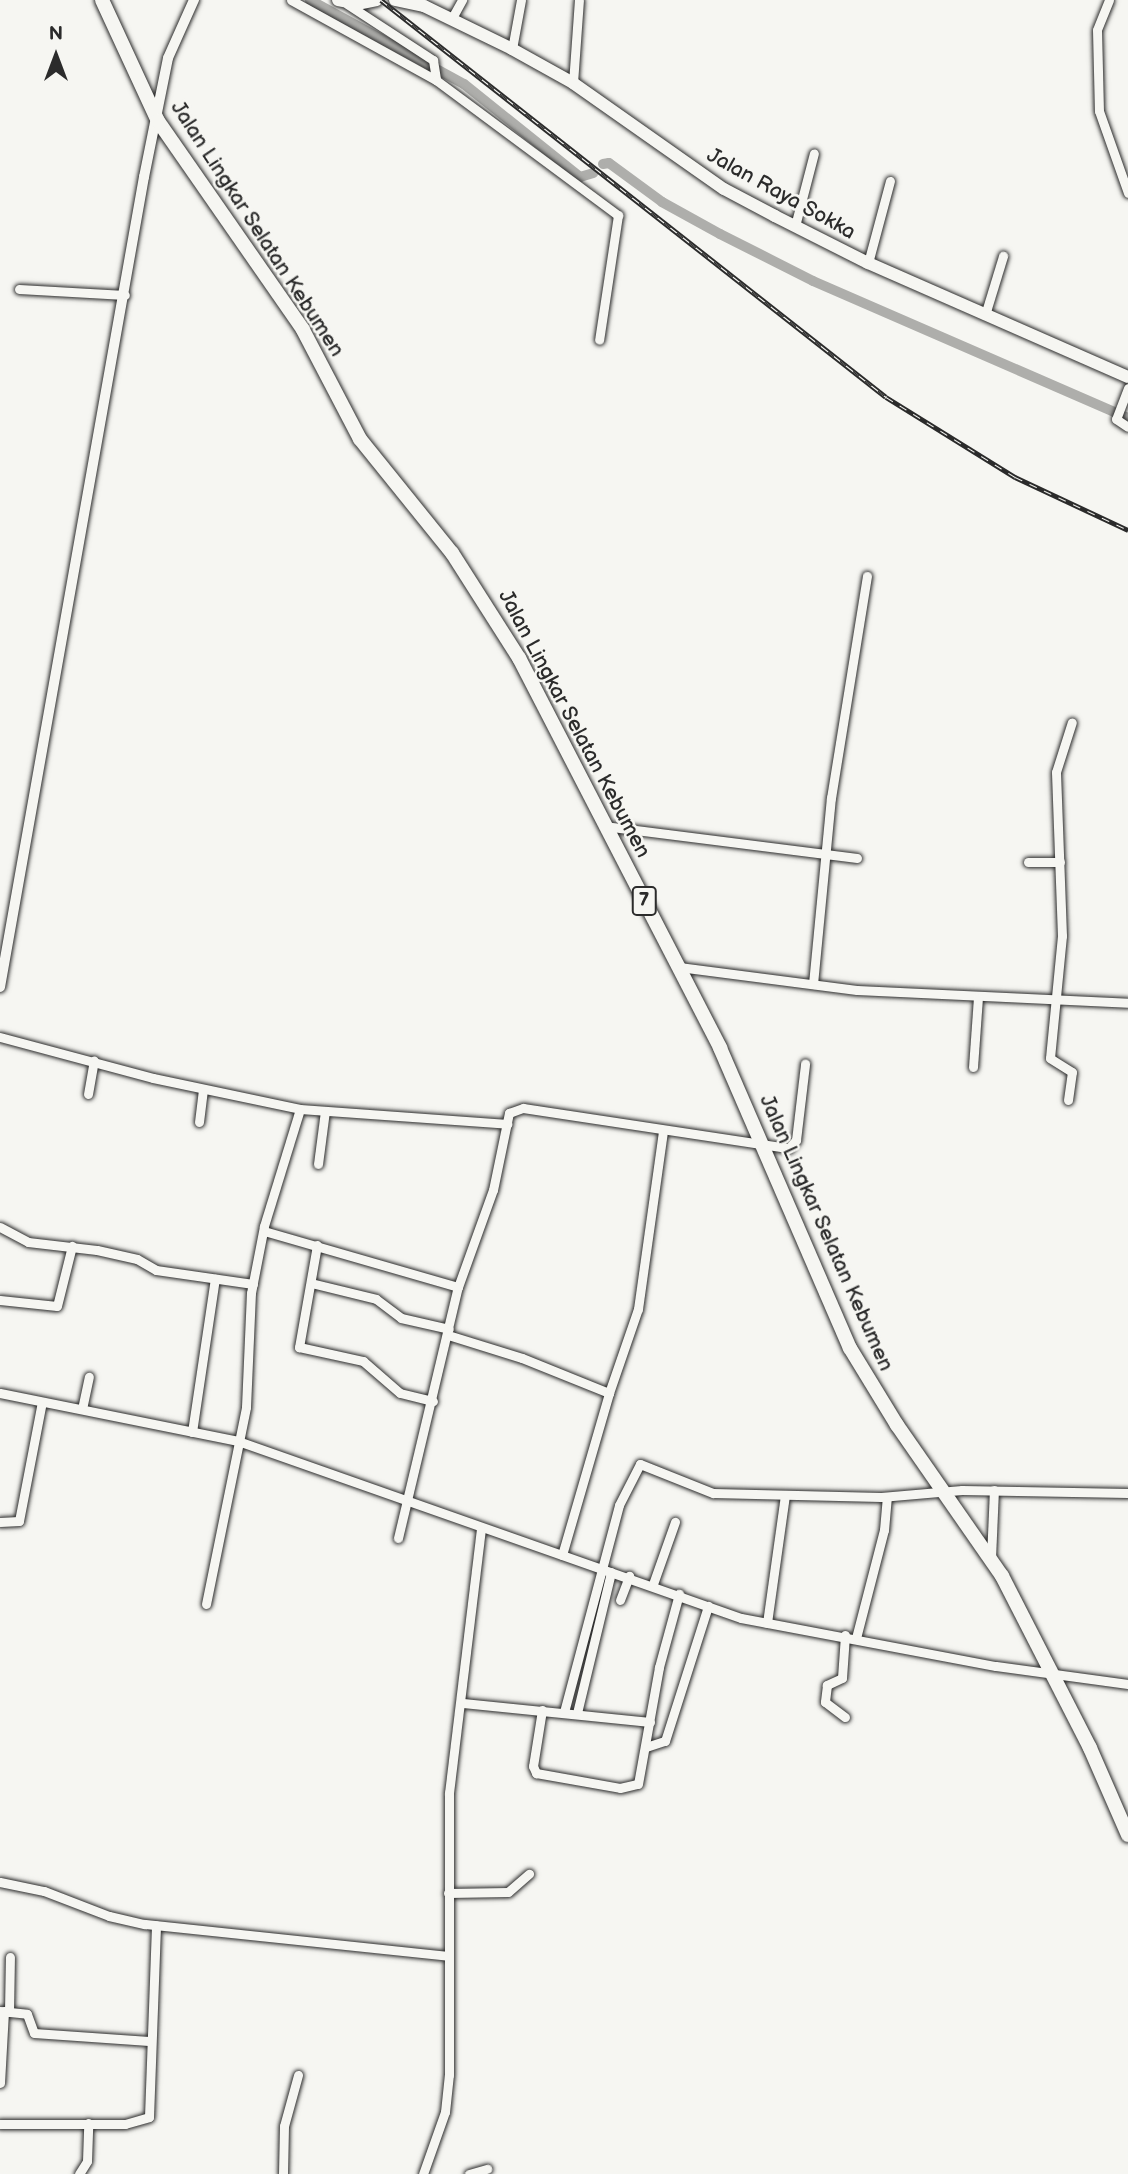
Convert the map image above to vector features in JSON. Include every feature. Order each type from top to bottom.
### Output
[{"type":"highway","name":"Jalan Lingkar Selatan Kebumen","points":[[102,0],[158,121],[303,330],[360,439],[489,608],[679,967],[762,1143],[850,1348],[897,1425],[947,1492],[991,1558],[1055,1675],[1128,1835]]},
{"type":"main road","points":[[342,1],[377,0]]},
{"type":"main road","name":"Jalan Raya Sokka","points":[[401,1],[425,3],[512,48],[573,83],[724,189],[795,226],[868,263],[1128,377]]},
{"type":"street","points":[[0,987],[172,43],[194,0]]},
{"type":"street","points":[[291,0],[436,78],[618,215],[599,340]]},
{"type":"street","points":[[452,18],[462,0]]},
{"type":"street","points":[[512,48],[522,0]]},
{"type":"street","points":[[573,83],[579,0]]},
{"type":"street","points":[[1109,0],[1097,30],[1099,111],[1106,142],[1128,193]]},
{"type":"street","points":[[342,1],[436,64],[436,78]]},
{"type":"street","points":[[795,226],[814,153]]},
{"type":"street","points":[[868,263],[890,181]]},
{"type":"street","points":[[985,315],[1003,256]]},
{"type":"street","points":[[19,289],[125,295]]},
{"type":"street","points":[[1128,388],[1116,416],[1118,423],[1128,427]]},
{"type":"street","points":[[813,984],[825,850],[867,576]]},
{"type":"street","points":[[1068,1100],[1072,1072],[1051,1061],[1062,936],[1056,772],[1063,737],[1072,722]]},
{"type":"street","points":[[604,825],[825,850],[857,858]]},
{"type":"street","points":[[1028,862],[1060,862]]},
{"type":"street","points":[[679,967],[813,984],[978,998],[1128,1003]]},
{"type":"street","points":[[973,1067],[978,998]]},
{"type":"street","points":[[0,1037],[203,1089],[300,1109],[507,1124]]},
{"type":"street","points":[[88,1094],[94,1061]]},
{"type":"street","points":[[398,1538],[433,1401],[458,1287],[496,1179],[512,1110],[523,1108],[663,1132],[789,1148],[795,1143],[805,1064]]},
{"type":"street","points":[[199,1122],[203,1089]]},
{"type":"street","points":[[206,1604],[246,1407],[246,1332],[253,1284],[264,1231],[300,1109]]},
{"type":"street","points":[[318,1164],[325,1111]]},
{"type":"street","points":[[562,1555],[609,1393],[638,1309],[663,1132]]},
{"type":"street","points":[[0,1227],[29,1242],[72,1246],[137,1259],[156,1270],[253,1284]]},
{"type":"street","points":[[264,1231],[458,1287]]},
{"type":"street","points":[[317,1245],[299,1347],[363,1361],[400,1392],[433,1401]]},
{"type":"street","points":[[2,1300],[57,1306],[72,1246]]},
{"type":"street","points":[[192,1432],[215,1279]]},
{"type":"street","points":[[311,1283],[376,1299],[401,1318],[522,1357],[609,1393]]},
{"type":"street","points":[[82,1409],[89,1377]]},
{"type":"street","points":[[0,1393],[237,1441],[481,1530],[653,1584],[708,1606],[768,1623],[1055,1675],[1128,1684]]},
{"type":"street","points":[[0,1522],[19,1521],[42,1402]]},
{"type":"street","points":[[564,1712],[601,1569],[614,1538],[619,1506],[640,1464],[713,1493],[887,1497],[994,1490],[1128,1493]]},
{"type":"street","points":[[991,1558],[994,1490]]},
{"type":"street","points":[[768,1623],[785,1495]]},
{"type":"street","points":[[856,1638],[882,1541],[887,1497]]},
{"type":"street","points":[[653,1584],[675,1522]]},
{"type":"street","points":[[423,2174],[444,2112],[449,2075],[449,1793],[463,1703],[481,1530]]},
{"type":"street","points":[[577,1713],[611,1572]]},
{"type":"street","points":[[620,1600],[629,1576]]},
{"type":"street","points":[[542,1710],[533,1766],[536,1773],[632,1788],[638,1784],[679,1594]]},
{"type":"street","points":[[646,1747],[665,1741],[708,1606]]},
{"type":"street","points":[[845,1635],[842,1678],[827,1685],[825,1702],[845,1717]]},
{"type":"street","points":[[463,1703],[650,1722]]},
{"type":"street","points":[[448,1894],[508,1892],[529,1874]]},
{"type":"street","points":[[0,1882],[44,1891],[121,1920],[448,1956]]},
{"type":"street","points":[[0,2124],[125,2124],[149,2117],[149,2041],[156,1925]]},
{"type":"street","points":[[0,2083],[10,1957]]},
{"type":"street","points":[[4,2011],[27,2014],[34,2033],[149,2041]]},
{"type":"street","points":[[283,2174],[284,2126],[298,2075]]},
{"type":"street","points":[[79,2174],[87,2161],[88,2123]]},
{"type":"street","points":[[469,2174],[487,2169]]},
{"type":"waterway","points":[[310,0],[464,84],[580,177],[593,173]]},
{"type":"waterway","points":[[603,164],[609,163],[662,202],[813,281],[1128,418]]},
{"type":"railway","points":[[381,0],[886,397],[1015,477],[1128,530]]}]
